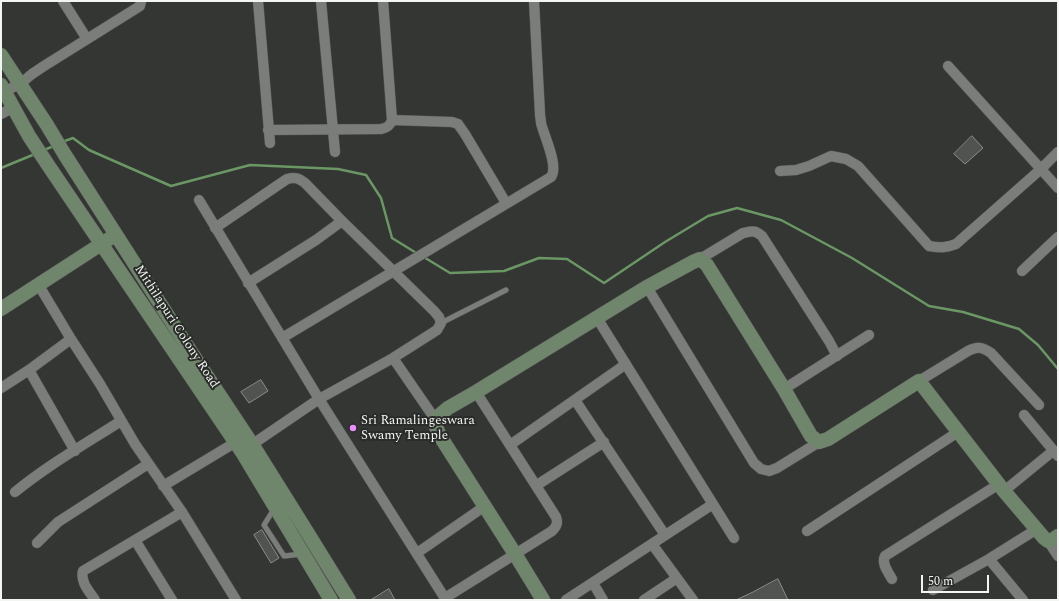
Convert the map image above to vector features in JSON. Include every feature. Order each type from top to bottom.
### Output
[{"type":"street","points":[[64,1],[88,39]]},
{"type":"street","points":[[3,88],[20,84],[32,74],[140,6],[141,1]]},
{"type":"street","points":[[258,1],[270,143]]},
{"type":"street","points":[[321,1],[335,152]]},
{"type":"street","points":[[268,130],[381,129],[387,128],[390,125],[392,120],[383,1]]},
{"type":"street","points":[[282,338],[551,177],[553,174],[553,168],[551,153],[541,124],[540,114],[534,1]]},
{"type":"street","name":"Mithilapuri Colony Road","points":[[1,55],[191,352],[243,446],[275,508],[331,600]]},
{"type":"street","points":[[948,66],[1058,188]]},
{"type":"street","name":"Mithilapuri Colony Road","points":[[3,88],[7,110],[29,136],[101,244],[328,566],[349,600]]},
{"type":"street","points":[[392,120],[452,122],[458,124],[506,203]]},
{"type":"street","points":[[780,171],[796,170],[831,156],[846,159],[858,166],[929,246],[939,248],[956,244],[1041,169],[1058,152]]},
{"type":"street","points":[[163,486],[243,446],[318,400],[394,358],[437,330],[441,323],[439,317],[434,311],[305,183],[299,179],[294,178],[287,180],[216,228]]},
{"type":"street","points":[[199,200],[318,400],[446,599],[552,531],[558,522],[537,485],[476,392]]},
{"type":"street","points":[[248,283],[316,240],[342,221]]},
{"type":"street","points":[[435,419],[448,408],[647,287],[700,259],[743,232],[757,232],[762,236],[837,356]]},
{"type":"street","points":[[1,309],[116,235]]},
{"type":"street","points":[[1022,270],[1058,237]]},
{"type":"street","points":[[700,259],[707,264],[784,389],[811,436],[819,442]]},
{"type":"street","points":[[38,284],[100,384],[121,421],[148,464],[182,512],[236,600]]},
{"type":"street","points":[[647,287],[754,463],[761,469],[769,471],[777,468],[819,442],[828,439],[919,381],[976,347],[985,349],[991,353],[1039,405]]},
{"type":"street","points":[[598,318],[734,538]]},
{"type":"street","points":[[784,389],[869,335]]},
{"type":"street","points":[[1,388],[72,339]]},
{"type":"street","points":[[394,358],[435,419],[436,427],[440,436],[543,600]]},
{"type":"street","points":[[510,445],[626,364]]},
{"type":"street","points":[[29,370],[75,451]]},
{"type":"street","points":[[919,381],[1001,488],[1044,538],[1053,538],[1058,556]]},
{"type":"street","points":[[575,400],[666,535]]},
{"type":"street","points":[[892,579],[884,564],[883,560],[885,556],[1001,488],[1056,453],[1024,416]]},
{"type":"street","points":[[15,492],[33,478],[121,421]]},
{"type":"street","points":[[807,531],[958,432]]},
{"type":"street","points":[[537,485],[604,442]]},
{"type":"street","points":[[37,543],[58,522],[148,464]]},
{"type":"street","points":[[566,600],[713,504]]},
{"type":"street","points":[[417,553],[485,506]]},
{"type":"street","points":[[95,600],[83,581],[83,571],[182,512]]},
{"type":"street","points":[[933,590],[989,559],[1037,529]]},
{"type":"street","points":[[135,540],[172,600]]},
{"type":"street","points":[[652,544],[693,600]]},
{"type":"street","points":[[989,559],[1023,600]]},
{"type":"street","points":[[315,574],[328,566]]},
{"type":"street","points":[[644,600],[677,578]]},
{"type":"street","points":[[593,583],[603,600]]},
{"type":"lane","points":[[441,323],[506,290]]},
{"type":"building","points":[[972,136],[983,148],[965,164],[954,154]]},
{"type":"building","points":[[261,380],[268,391],[249,403],[241,392]]},
{"type":"building","points":[[262,530],[279,558],[271,563],[254,535]]},
{"type":"building","points":[[778,579],[788,600],[736,600],[753,592]]},
{"type":"building","points":[[389,589],[395,600],[371,600]]},
{"type":"waterway","points":[[62,142],[73,138],[89,150],[171,186],[250,165],[338,169],[366,175],[381,198],[392,238],[418,254]]},
{"type":"waterway","points":[[44,150],[54,146]]},
{"type":"waterway","points":[[1,168],[35,154]]},
{"type":"waterway","points":[[422,256],[450,273],[504,271],[539,258],[567,259],[604,283],[665,242],[708,216],[737,208],[781,220],[852,258],[929,306],[963,312],[1019,329],[1038,345],[1058,369]]},
{"type":"place","name":"Sri Ramalingeswara Swamy Temple","points":[[353,428]]}]
